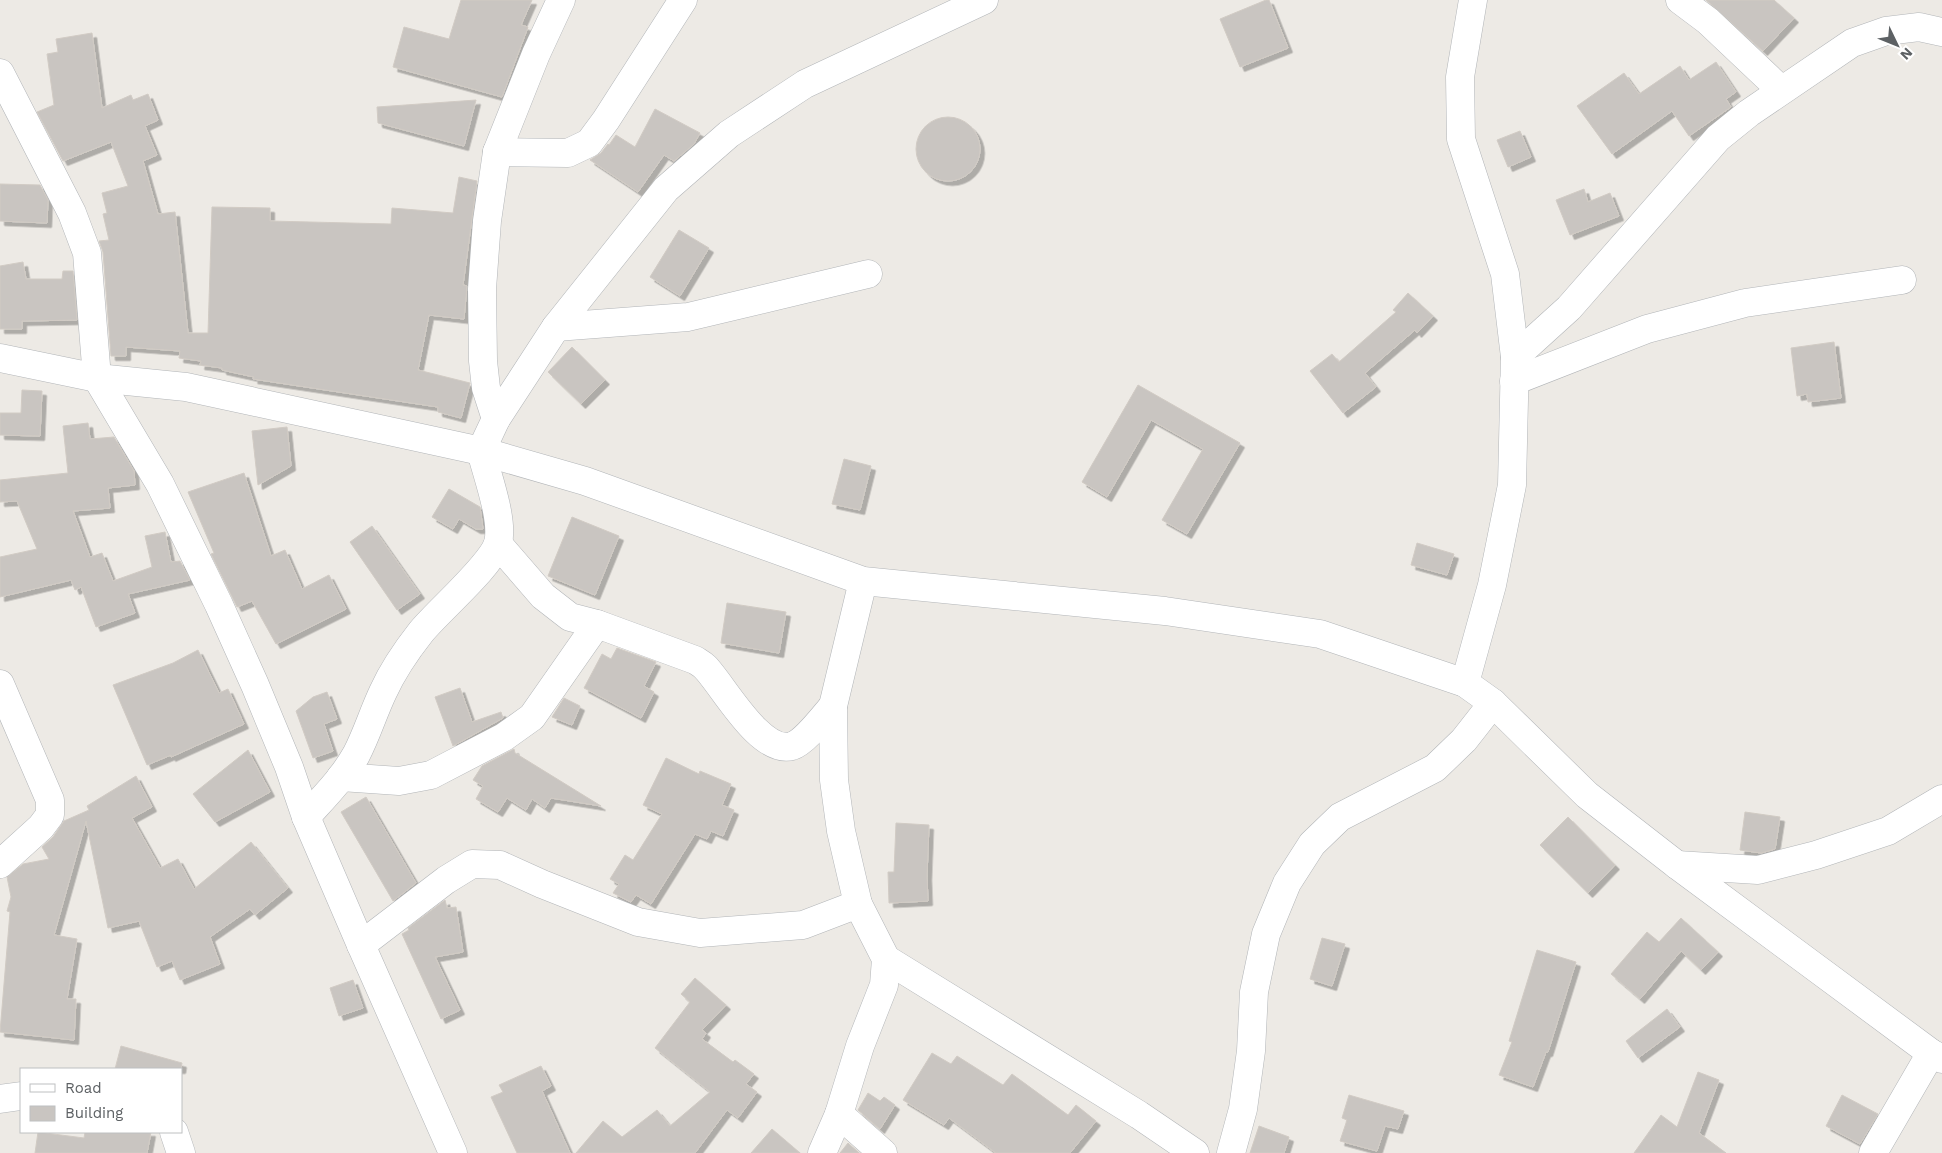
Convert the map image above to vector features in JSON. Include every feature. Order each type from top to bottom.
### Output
[{"type":"street","points":[[496,419],[486,388],[482,361],[482,289],[487,221],[497,152],[536,54],[561,0]]},
{"type":"street","points":[[497,152],[568,152],[589,143],[606,120],[683,0]]},
{"type":"street","points":[[306,817],[341,777],[368,732],[383,693],[398,662],[423,630],[485,563],[498,544],[499,521],[480,451],[496,419],[556,327],[666,189],[730,134],[805,84],[984,0]]},
{"type":"street","points":[[1464,683],[1492,585],[1512,485],[1515,369],[1505,274],[1461,139],[1460,77],[1473,0]]},
{"type":"street","points":[[1680,0],[1708,21],[1781,90]]},
{"type":"street","points":[[1515,369],[1718,138],[1781,90],[1852,43],[1886,31],[1919,27],[1942,32]]},
{"type":"street","points":[[0,73],[72,213],[87,253],[97,378],[160,484],[219,605],[286,758],[306,817],[453,1153]]},
{"type":"street","points":[[556,327],[688,317],[868,274]]},
{"type":"street","points":[[1515,369],[1647,329],[1746,303],[1902,280]]},
{"type":"street","points":[[0,358],[97,378],[186,388],[480,451],[585,481],[863,581],[1165,611],[1320,634],[1464,683],[1493,703],[1587,795],[1677,865],[1936,1056],[1873,1153]]},
{"type":"street","points":[[498,544],[543,596],[570,617],[597,624],[695,660],[705,667],[747,722],[764,737],[782,747],[793,746],[804,738],[833,706]]},
{"type":"street","points":[[822,1153],[839,1114],[860,1046],[884,985],[886,959],[858,904],[841,831],[834,780],[833,706],[863,581]]},
{"type":"street","points":[[341,777],[399,781],[431,775],[504,738],[532,717],[597,624]]},
{"type":"street","points":[[0,684],[50,800],[50,815],[41,827],[0,864]]},
{"type":"street","points":[[1230,1153],[1243,1109],[1251,1051],[1254,992],[1266,934],[1287,883],[1312,844],[1340,817],[1435,768],[1464,740],[1493,703]]},
{"type":"street","points":[[1677,865],[1758,870],[1816,856],[1888,831],[1942,799]]},
{"type":"street","points":[[361,945],[446,880],[472,864],[500,865],[542,884],[638,922],[700,933],[803,924],[858,904]]},
{"type":"street","points":[[886,959],[1082,1079],[1195,1153]]},
{"type":"street","points":[[0,1099],[20,1096]]},
{"type":"street","points":[[839,1114],[883,1153]]},
{"type":"street","points":[[174,1133],[181,1153]]},
{"type":"building","points":[[461,0],[532,0],[521,25],[528,27],[502,97],[393,67],[404,27],[449,39]]},
{"type":"building","points":[[1269,0],[1288,48],[1240,67],[1220,19]]},
{"type":"building","points":[[1706,0],[1774,0],[1794,18],[1763,51]]},
{"type":"building","points":[[92,33],[102,108],[131,95],[133,100],[148,94],[158,120],[145,126],[157,155],[143,161],[158,214],[175,212],[188,333],[208,333],[212,207],[270,208],[270,221],[391,224],[392,208],[453,213],[459,177],[477,181],[463,285],[467,286],[464,319],[429,315],[418,370],[470,383],[461,418],[438,412],[438,407],[253,379],[254,377],[222,370],[222,368],[200,365],[201,361],[179,358],[180,351],[126,347],[126,356],[111,356],[103,252],[99,241],[109,240],[103,214],[107,213],[102,193],[128,186],[111,142],[63,161],[37,112],[54,105],[47,54],[58,52],[56,39]]},
{"type":"building","points":[[1716,62],[1736,92],[1726,99],[1731,107],[1689,136],[1672,111],[1612,154],[1577,106],[1624,73],[1639,94],[1680,66],[1689,80]]},
{"type":"building","points":[[476,100],[464,146],[378,123],[377,107]]},
{"type":"building","points":[[655,109],[700,133],[694,144],[674,161],[664,155],[638,192],[590,160],[601,153],[616,135],[635,147]]},
{"type":"building","points":[[942,117],[954,117],[971,126],[978,137],[980,149],[978,161],[971,172],[954,181],[942,181],[930,176],[921,167],[916,155],[916,143],[921,131],[930,122]]},
{"type":"building","points":[[1520,131],[1531,157],[1508,167],[1497,140]]},
{"type":"building","points":[[0,184],[40,185],[48,200],[47,223],[0,221]]},
{"type":"building","points":[[1584,189],[1588,202],[1610,193],[1619,216],[1570,235],[1556,200]]},
{"type":"building","points":[[679,230],[709,248],[680,296],[650,277]]},
{"type":"building","points":[[23,262],[26,279],[62,279],[63,271],[73,271],[77,320],[22,321],[22,329],[0,329],[0,266]]},
{"type":"building","points":[[1408,293],[1433,316],[1417,333],[1415,330],[1365,373],[1376,387],[1343,413],[1310,371],[1332,354],[1339,362],[1396,312],[1393,310]]},
{"type":"building","points":[[1834,342],[1841,398],[1808,402],[1807,394],[1797,396],[1791,348]]},
{"type":"building","points":[[572,347],[605,380],[581,404],[548,372]]},
{"type":"building","points":[[1138,385],[1240,443],[1187,534],[1162,520],[1203,449],[1151,420],[1107,497],[1082,482]]},
{"type":"building","points":[[22,390],[42,391],[40,436],[0,435],[0,413],[21,413]]},
{"type":"building","points":[[88,423],[90,439],[114,437],[134,471],[135,485],[108,488],[110,508],[73,511],[90,557],[102,553],[113,581],[152,567],[145,536],[165,532],[171,562],[180,561],[190,580],[128,594],[135,613],[96,627],[81,587],[75,590],[71,580],[0,597],[0,557],[37,549],[17,501],[0,502],[0,480],[68,473],[63,426]]},
{"type":"building","points":[[287,427],[291,466],[258,485],[252,431]]},
{"type":"building","points":[[844,459],[871,466],[860,510],[832,504]]},
{"type":"building","points":[[244,473],[271,556],[285,550],[302,589],[329,575],[346,609],[276,644],[252,601],[237,607],[211,554],[214,553],[188,492]]},
{"type":"building","points":[[449,489],[480,507],[483,529],[476,529],[459,519],[453,529],[432,517]]},
{"type":"building","points":[[572,517],[619,536],[595,595],[548,576]]},
{"type":"building","points":[[372,526],[420,594],[397,610],[350,542]]},
{"type":"building","points":[[1417,543],[1454,554],[1447,575],[1411,565]]},
{"type":"building","points":[[727,603],[786,612],[779,653],[721,643]]},
{"type":"building","points":[[617,648],[656,662],[644,686],[654,692],[641,718],[584,688],[602,654],[611,659]]},
{"type":"building","points":[[198,650],[219,693],[228,689],[244,724],[171,757],[171,755],[147,765],[113,685],[173,663]]},
{"type":"building","points":[[460,688],[472,722],[501,712],[503,718],[453,746],[435,697]]},
{"type":"building","points":[[327,692],[337,719],[324,724],[333,751],[313,758],[296,711],[313,697]]},
{"type":"building","points":[[564,698],[580,706],[572,725],[552,717]]},
{"type":"building","points":[[514,749],[515,753],[601,806],[551,798],[545,808],[532,799],[526,810],[507,798],[498,812],[476,799],[483,786],[473,780],[482,766]]},
{"type":"building","points":[[248,750],[270,792],[215,822],[193,794]]},
{"type":"building","points":[[666,758],[699,774],[700,771],[731,784],[722,805],[734,810],[723,836],[711,831],[707,839],[695,834],[651,904],[636,895],[631,902],[613,893],[619,884],[610,879],[625,855],[633,860],[662,814],[643,805]]},
{"type":"building","points":[[136,776],[152,807],[132,818],[160,868],[178,859],[194,889],[251,842],[288,888],[255,915],[250,909],[210,937],[220,964],[180,980],[172,961],[157,967],[139,921],[108,928],[86,821],[54,935],[77,939],[67,999],[76,999],[74,1040],[0,1032],[10,912],[7,911],[11,897],[7,877],[23,864],[49,859],[42,847],[53,837],[64,821],[89,810],[87,806]]},
{"type":"building","points":[[366,797],[416,883],[393,901],[341,812]]},
{"type":"building","points":[[1745,812],[1780,817],[1775,849],[1761,853],[1740,850]]},
{"type":"building","points":[[1568,817],[1615,865],[1588,893],[1540,845]]},
{"type":"building","points":[[896,823],[929,825],[928,901],[889,903],[888,872],[894,872]]},
{"type":"building","points":[[445,900],[447,908],[456,907],[463,952],[435,957],[460,1010],[441,1019],[402,934]]},
{"type":"building","points":[[1681,918],[1718,952],[1701,970],[1681,951],[1640,999],[1611,974],[1647,932],[1659,942]]},
{"type":"building","points":[[1322,938],[1345,944],[1332,986],[1310,979]]},
{"type":"building","points":[[1537,950],[1576,962],[1548,1052],[1546,1052],[1533,1087],[1499,1075],[1512,1042],[1509,1041]]},
{"type":"building","points":[[695,978],[726,1005],[702,1030],[706,1033],[702,1039],[733,1062],[735,1060],[754,1074],[746,1084],[757,1092],[738,1118],[727,1110],[695,1153],[576,1153],[603,1121],[622,1137],[657,1110],[670,1126],[710,1092],[655,1048],[690,1002],[681,994]]},
{"type":"building","points":[[353,980],[363,1008],[339,1016],[330,988]]},
{"type":"building","points":[[1667,1009],[1680,1027],[1638,1058],[1626,1041]]},
{"type":"building","points":[[121,1046],[182,1063],[181,1068],[115,1068]]},
{"type":"building","points":[[932,1053],[951,1064],[957,1056],[1003,1085],[1012,1074],[1068,1115],[1076,1105],[1096,1121],[1070,1153],[996,1153],[949,1118],[944,1125],[903,1100]]},
{"type":"building","points":[[541,1066],[551,1086],[542,1091],[570,1153],[517,1153],[491,1097],[503,1092],[499,1085]]},
{"type":"building","points":[[1698,1072],[1719,1080],[1699,1133],[1726,1153],[1634,1153],[1661,1115],[1677,1127]]},
{"type":"building","points":[[868,1093],[880,1101],[884,1097],[895,1105],[880,1129],[858,1110]]},
{"type":"building","points":[[1349,1095],[1404,1111],[1398,1129],[1385,1126],[1377,1151],[1340,1141],[1347,1120],[1342,1118]]},
{"type":"building","points":[[1842,1095],[1878,1114],[1860,1144],[1826,1126]]},
{"type":"building","points":[[1259,1126],[1289,1137],[1284,1153],[1250,1153]]},
{"type":"building","points":[[772,1129],[800,1153],[751,1153]]},
{"type":"building","points":[[38,1133],[84,1138],[85,1133],[151,1133],[147,1153],[35,1153]]},
{"type":"building","points":[[848,1143],[859,1153],[840,1153]]}]
